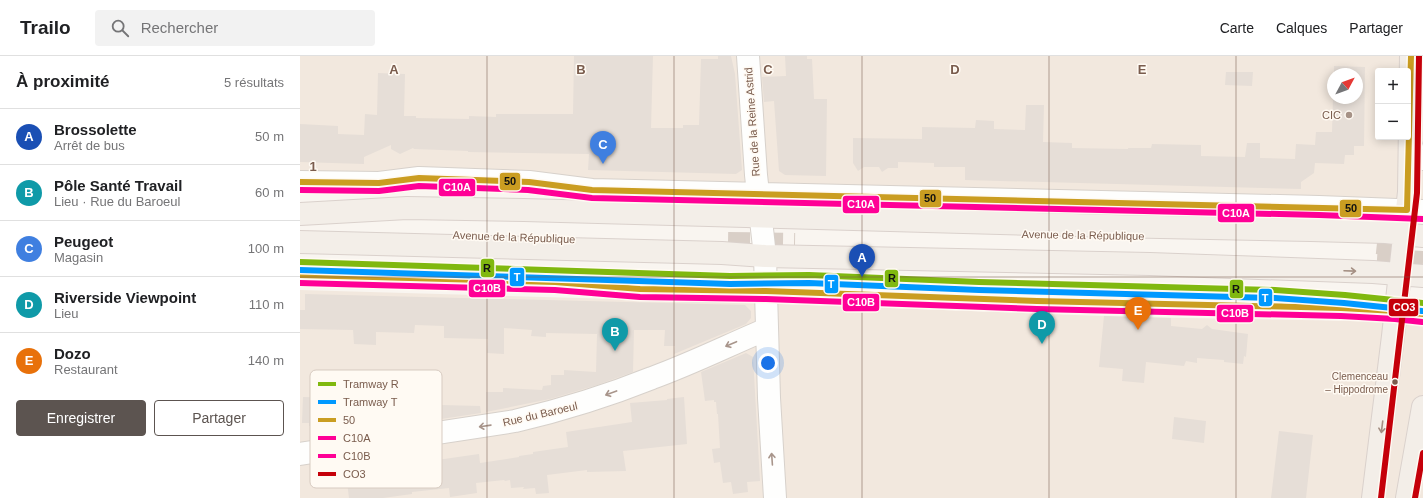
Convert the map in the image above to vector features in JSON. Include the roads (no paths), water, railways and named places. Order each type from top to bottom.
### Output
[{"type":"main road","points":[[1373,498],[1400,274],[1414,235],[1415,210],[1410,143],[1411,56]]},
{"type":"main road","points":[[300,215],[407,208],[1157,265],[1423,276]]},
{"type":"main road","name":"Avenue de la République","points":[[300,215],[726,236],[300,231]]},
{"type":"main road","points":[[300,242],[722,253],[763,236],[1327,230],[1414,235]]},
{"type":"main road","name":"Avenue de la République","points":[[792,237],[1352,257],[1377,251]]},
{"type":"main road","points":[[1407,498],[1423,407]]},
{"type":"street","name":"Rue de la Reine Astrid","points":[[748,56],[758,193],[763,236],[769,398],[775,498]]},
{"type":"street","points":[[1410,143],[1414,153],[1423,159]]},
{"type":"street","points":[[300,182],[379,184],[419,178],[533,182],[592,190],[1415,210]]},
{"type":"street","points":[[300,275],[555,282],[646,289],[766,291],[1037,301],[1348,308],[1423,314]]},
{"type":"street","name":"Rue du Baroeul","points":[[442,432],[515,421],[581,404],[653,378],[767,329]]},
{"type":"street","name":"Rue du Baroeul","points":[[300,454],[310,452]]},
{"type":"tunnel","points":[[728,243],[795,244]]},
{"type":"tunnel","points":[[1377,243],[1414,247]]},
{"type":"tunnel","points":[[1377,259],[1423,262]]},
{"type":"tram line","name":"R","points":[[300,262],[730,276],[809,275],[979,282],[1275,290],[1423,303]]},
{"type":"tram line","name":"T","points":[[300,270],[730,284],[809,283],[979,290],[1275,298],[1422,311]]},
{"type":"place","name":"CIC","points":[[1349,115]]},
{"type":"place","name":"Peugeot","points":[[603,164]]},
{"type":"place","name":"Brossolette","points":[[862,277]]},
{"type":"place","name":"Dozo","points":[[1138,330]]},
{"type":"place","name":"Riverside Viewpoint","points":[[1042,344]]},
{"type":"place","name":"Pôle Santé Travail","points":[[615,351]]},
{"type":"place","name":"Clemenceau – Hippodrome","points":[[1395,382]]}]
